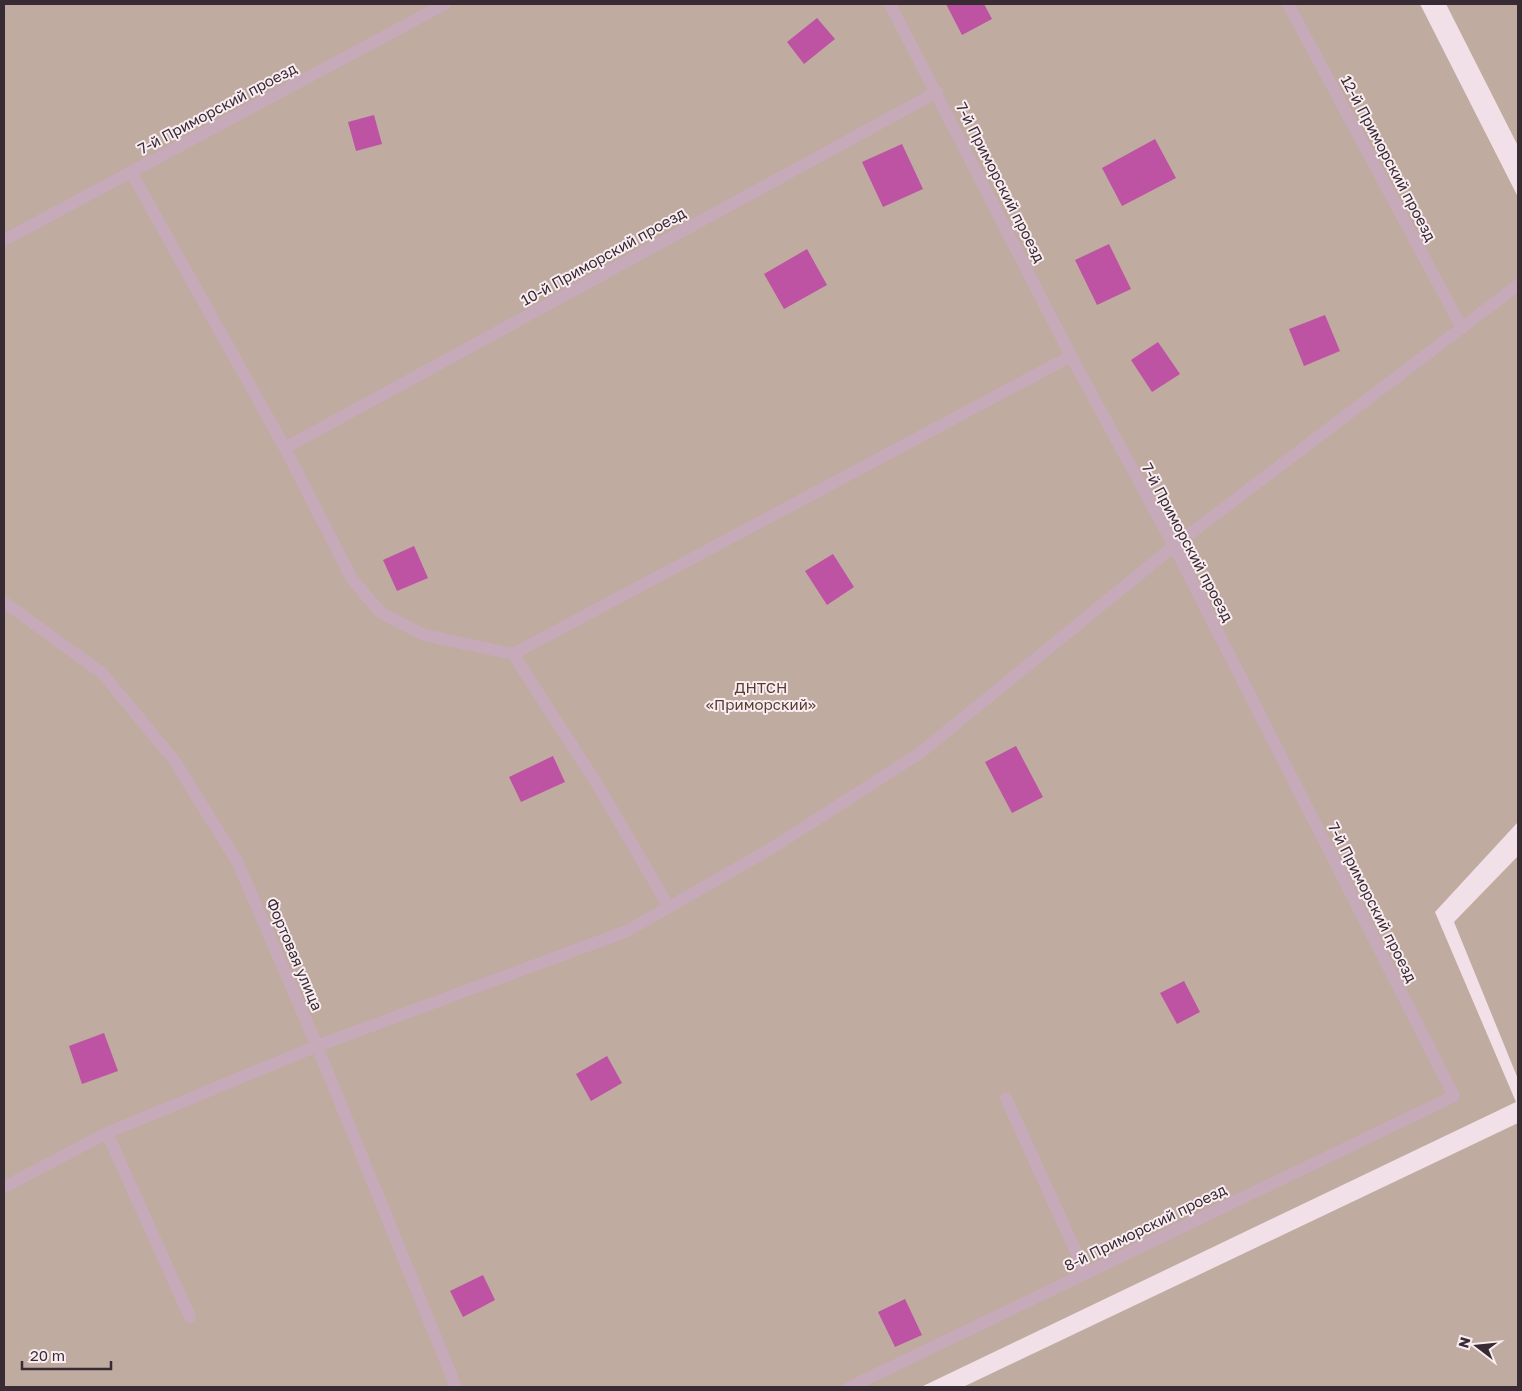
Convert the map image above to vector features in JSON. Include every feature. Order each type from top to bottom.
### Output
[{"type":"street","name":"7-й Приморский проезд","points":[[4,240],[445,4]]},
{"type":"street","name":"7-й Приморский проезд","points":[[890,4],[937,92],[1071,356],[1174,546],[1454,1096]]},
{"type":"street","name":"12-й Приморский проезд","points":[[1288,4],[1462,328]]},
{"type":"street","name":"10-й Приморский проезд","points":[[285,448],[937,92]]},
{"type":"street","points":[[131,172],[285,448],[352,579],[381,613],[424,635],[513,654],[1071,356]]},
{"type":"street","points":[[4,1187],[107,1133],[317,1046],[626,931],[772,848],[920,753],[1174,546],[1518,285]]},
{"type":"street","name":"Фортовая улица","points":[[4,602],[102,673],[174,760],[238,863],[317,1046],[456,1387]]},
{"type":"street","points":[[513,654],[597,784],[669,907]]},
{"type":"street","name":"8-й Приморский проезд","points":[[850,1387],[1454,1096]]},
{"type":"street","points":[[1006,1098],[1086,1274]]},
{"type":"street","points":[[107,1133],[190,1317]]},
{"type":"green space","name":"ДНТСН «Приморский»","points":[[4,4],[1420,4],[1518,197],[1518,822],[1435,912],[1516,1102],[921,1387],[4,1387]]},
{"type":"green space","points":[[1446,4],[1518,4],[1518,146]]},
{"type":"green space","points":[[1518,856],[1518,1079],[1454,922]]},
{"type":"green space","points":[[1518,1123],[1518,1387],[963,1387]]},
{"type":"building","points":[[946,4],[984,4],[992,19],[962,35]]},
{"type":"building","points":[[817,18],[835,39],[804,64],[787,42]]},
{"type":"building","points":[[374,115],[382,144],[356,151],[348,122]]},
{"type":"building","points":[[1155,139],[1176,178],[1122,206],[1102,168]]},
{"type":"building","points":[[902,144],[923,189],[883,207],[862,162]]},
{"type":"building","points":[[1109,244],[1131,289],[1097,305],[1075,260]]},
{"type":"building","points":[[807,249],[827,285],[784,309],[764,274]]},
{"type":"building","points":[[1325,315],[1340,351],[1304,366],[1289,329]]},
{"type":"building","points":[[1158,342],[1180,374],[1152,392],[1131,360]]},
{"type":"building","points":[[414,546],[428,578],[397,591],[383,560]]},
{"type":"building","points":[[833,554],[854,587],[827,605],[805,571]]},
{"type":"building","points":[[1016,746],[1043,797],[1012,813],[985,762]]},
{"type":"building","points":[[553,756],[565,782],[521,802],[509,777]]},
{"type":"building","points":[[1184,981],[1200,1012],[1177,1024],[1160,993]]},
{"type":"building","points":[[104,1033],[118,1071],[82,1084],[69,1046]]},
{"type":"building","points":[[607,1056],[622,1083],[591,1101],[576,1074]]},
{"type":"building","points":[[483,1275],[495,1300],[463,1317],[450,1291]]},
{"type":"building","points":[[905,1299],[922,1335],[895,1347],[878,1312]]}]
